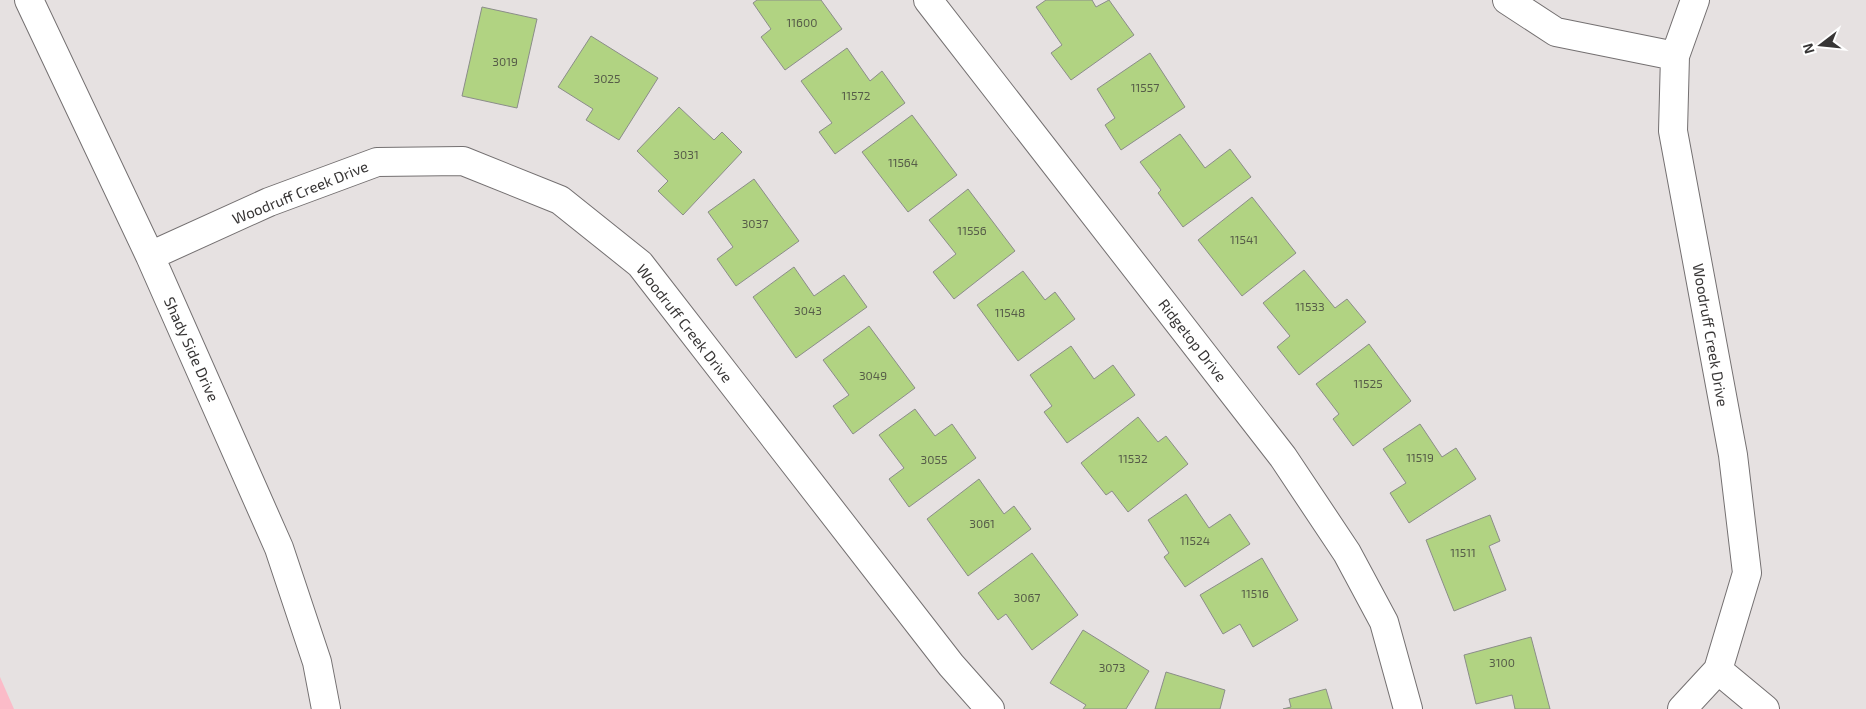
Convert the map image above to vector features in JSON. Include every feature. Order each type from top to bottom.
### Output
[{"type":"street","name":"Shady Side Drive","points":[[29,0],[150,256],[279,548],[317,662],[326,709]]},
{"type":"street","name":"Ridgetop Drive","points":[[928,0],[1284,457],[1347,553],[1384,622],[1408,709]]},
{"type":"street","points":[[1507,0],[1556,32],[1675,56]]},
{"type":"street","name":"Woodruff Creek Drive","points":[[1682,709],[1718,670],[1747,573],[1733,455],[1673,131],[1675,56],[1695,0]]},
{"type":"street","name":"Woodruff Creek Drive","points":[[150,256],[269,202],[376,162],[462,161],[560,200],[640,264],[945,657],[990,709]]},
{"type":"street","points":[[1718,670],[1765,709]]},
{"type":"shaded area","points":[[0,677],[14,709],[0,709]]},
{"type":"building","points":[[757,0],[821,0],[842,29],[785,70],[761,37],[771,29],[753,3]]},
{"type":"building","points":[[1046,0],[1092,0],[1096,7],[1109,0],[1134,35],[1071,80],[1051,53],[1062,45],[1036,7]]},
{"type":"building","points":[[482,7],[537,19],[517,108],[462,96]]},
{"type":"building","points":[[591,36],[658,78],[619,140],[586,120],[593,109],[558,87]]},
{"type":"building","points":[[847,48],[870,81],[882,71],[905,103],[835,154],[819,132],[832,123],[801,81]]},
{"type":"building","points":[[1150,53],[1185,107],[1121,150],[1105,125],[1115,118],[1097,89]]},
{"type":"building","points":[[679,107],[714,140],[722,132],[742,152],[683,215],[658,191],[668,181],[637,151]]},
{"type":"building","points":[[912,115],[957,175],[908,212],[862,152]]},
{"type":"building","points":[[1180,134],[1205,168],[1230,149],[1251,177],[1183,227],[1158,193],[1161,190],[1140,162]]},
{"type":"building","points":[[754,179],[799,241],[736,286],[717,259],[733,247],[708,212]]},
{"type":"building","points":[[968,189],[1015,251],[954,299],[933,272],[956,254],[929,220]]},
{"type":"building","points":[[1252,197],[1296,253],[1242,296],[1198,240]]},
{"type":"building","points":[[794,267],[814,296],[844,275],[867,307],[796,358],[753,297]]},
{"type":"building","points":[[1304,270],[1335,308],[1347,299],[1366,322],[1299,375],[1277,347],[1290,336],[1263,303]]},
{"type":"building","points":[[1023,271],[1045,300],[1055,292],[1075,319],[1018,361],[977,305]]},
{"type":"building","points":[[869,326],[915,388],[853,434],[833,406],[849,395],[823,360]]},
{"type":"building","points":[[1369,344],[1411,401],[1353,446],[1333,419],[1339,414],[1316,384]]},
{"type":"building","points":[[1071,346],[1094,379],[1113,365],[1135,395],[1067,443],[1044,412],[1052,406],[1030,375]]},
{"type":"building","points":[[915,409],[935,436],[952,424],[976,458],[909,507],[889,479],[904,468],[879,435]]},
{"type":"building","points":[[1138,417],[1158,442],[1166,436],[1188,464],[1128,512],[1112,491],[1106,495],[1081,463]]},
{"type":"building","points":[[1420,424],[1442,457],[1456,448],[1476,479],[1409,523],[1390,493],[1406,483],[1383,449]]},
{"type":"building","points":[[979,479],[1004,514],[1014,506],[1031,529],[968,576],[927,519]]},
{"type":"building","points":[[1186,494],[1209,528],[1230,514],[1250,544],[1185,587],[1164,557],[1169,553],[1148,520]]},
{"type":"building","points":[[1490,515],[1500,541],[1489,546],[1506,590],[1454,611],[1426,540]]},
{"type":"building","points":[[1032,553],[1078,615],[1032,650],[1006,614],[998,620],[978,593]]},
{"type":"building","points":[[1262,558],[1298,620],[1253,647],[1240,624],[1223,634],[1200,595]]},
{"type":"building","points":[[1083,630],[1149,671],[1126,709],[1083,709],[1086,705],[1050,683]]},
{"type":"building","points":[[1531,637],[1550,709],[1515,709],[1512,695],[1476,704],[1464,655]]},
{"type":"building","points":[[1166,672],[1225,690],[1220,709],[1155,709]]},
{"type":"building","points":[[1326,689],[1332,709],[1283,709],[1291,707],[1289,699]]}]
